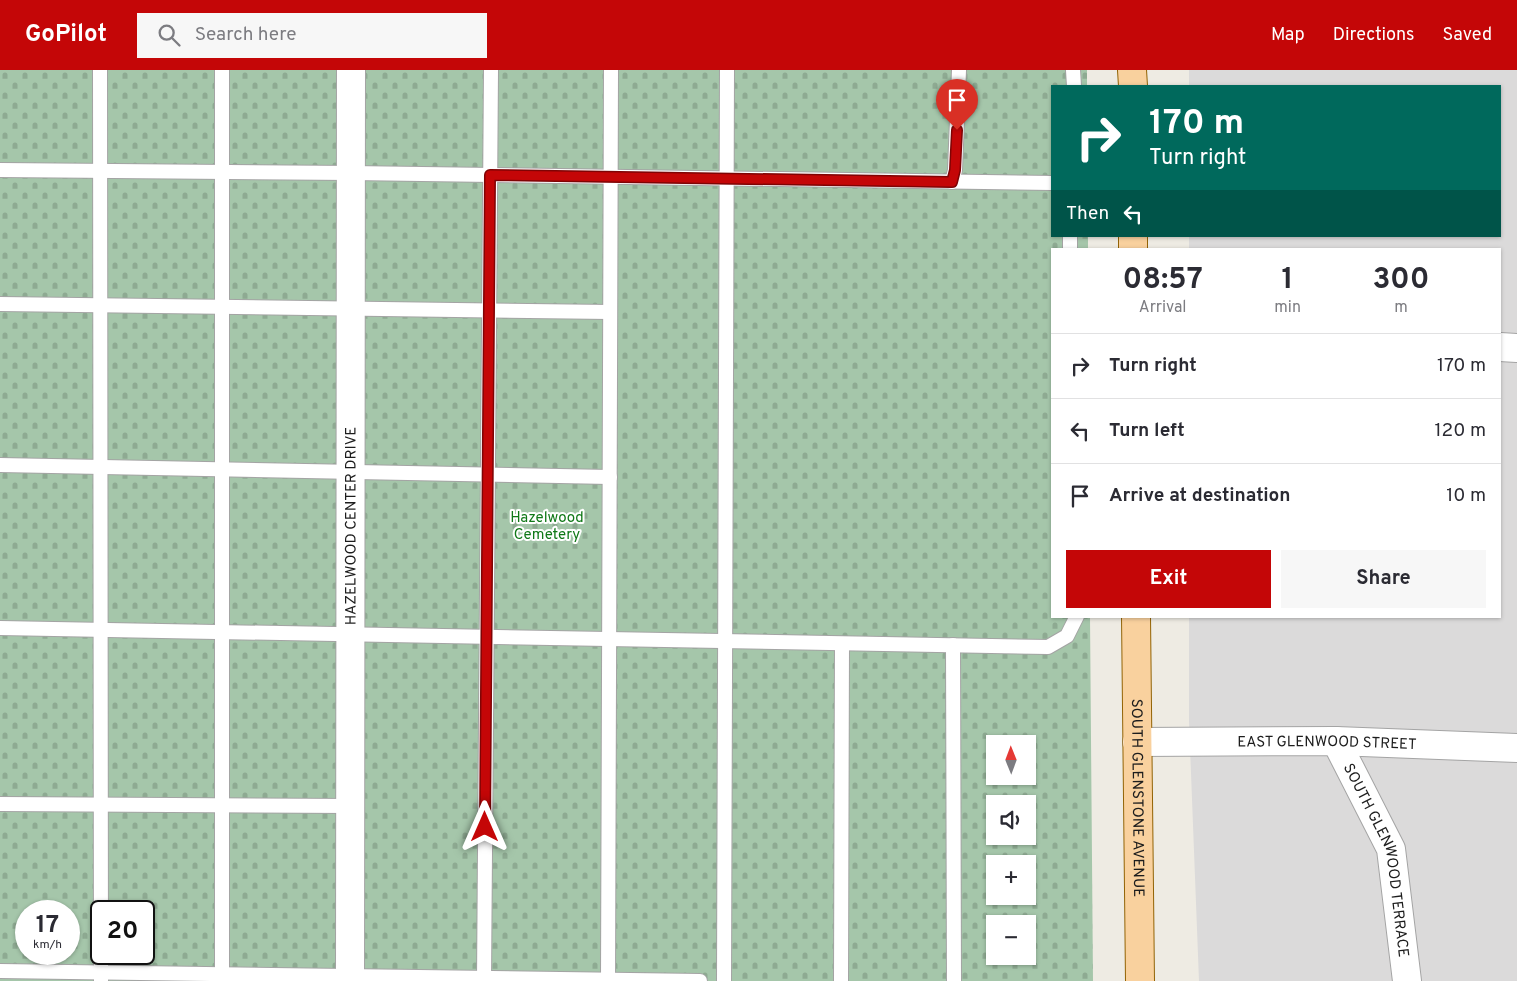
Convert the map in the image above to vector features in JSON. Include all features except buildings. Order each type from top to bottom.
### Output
[{"type":"main road","points":[[1132,70],[1133,85]]},
{"type":"main road","name":"SOUTH GLENSTONE AVENUE","points":[[1136,618],[1140,981]]},
{"type":"street","name":"HAZELWOOD CENTER DRIVE","points":[[350,979],[351,70]]},
{"type":"street","points":[[1501,347],[1517,348]]},
{"type":"street","name":"EAST GLENWOOD STREET","points":[[1137,742],[1336,741],[1517,748]]},
{"type":"street","name":"SOUTH GLENWOOD TERRACE","points":[[1336,741],[1391,849],[1407,981]]},
{"type":"lane","points":[[100,70],[101,977]]},
{"type":"lane","points":[[222,70],[222,978]]},
{"type":"lane","points":[[484,979],[491,70]]},
{"type":"lane","points":[[608,980],[611,70]]},
{"type":"lane","points":[[724,981],[727,70]]},
{"type":"lane","points":[[952,182],[955,170],[959,70]]},
{"type":"lane","points":[[1073,70],[1074,85]]},
{"type":"lane","points":[[0,170],[611,176],[1051,184]]},
{"type":"lane","points":[[0,304],[610,312]]},
{"type":"lane","points":[[0,465],[610,477]]},
{"type":"lane","points":[[0,628],[1048,647],[1067,636],[1076,618]]},
{"type":"lane","points":[[841,981],[842,644]]},
{"type":"lane","points":[[953,646],[954,981]]},
{"type":"lane","points":[[0,804],[350,806]]},
{"type":"lane","points":[[0,971],[101,977],[700,981]]},
{"type":"shaded area","points":[[1189,70],[1517,70],[1517,981],[1199,981],[1189,721],[1189,618],[1501,618],[1501,248],[1189,248],[1189,237],[1501,237],[1501,85],[1189,85]]},
{"type":"green space","name":"Hazelwood Cemetery","points":[[0,70],[1087,70],[1087,85],[1051,85],[1051,237],[1088,237],[1088,248],[1051,248],[1051,618],[1090,618],[1093,981],[0,981]]},
{"type":"route","points":[[485,827],[490,175],[952,182],[955,170],[957,130]]}]
